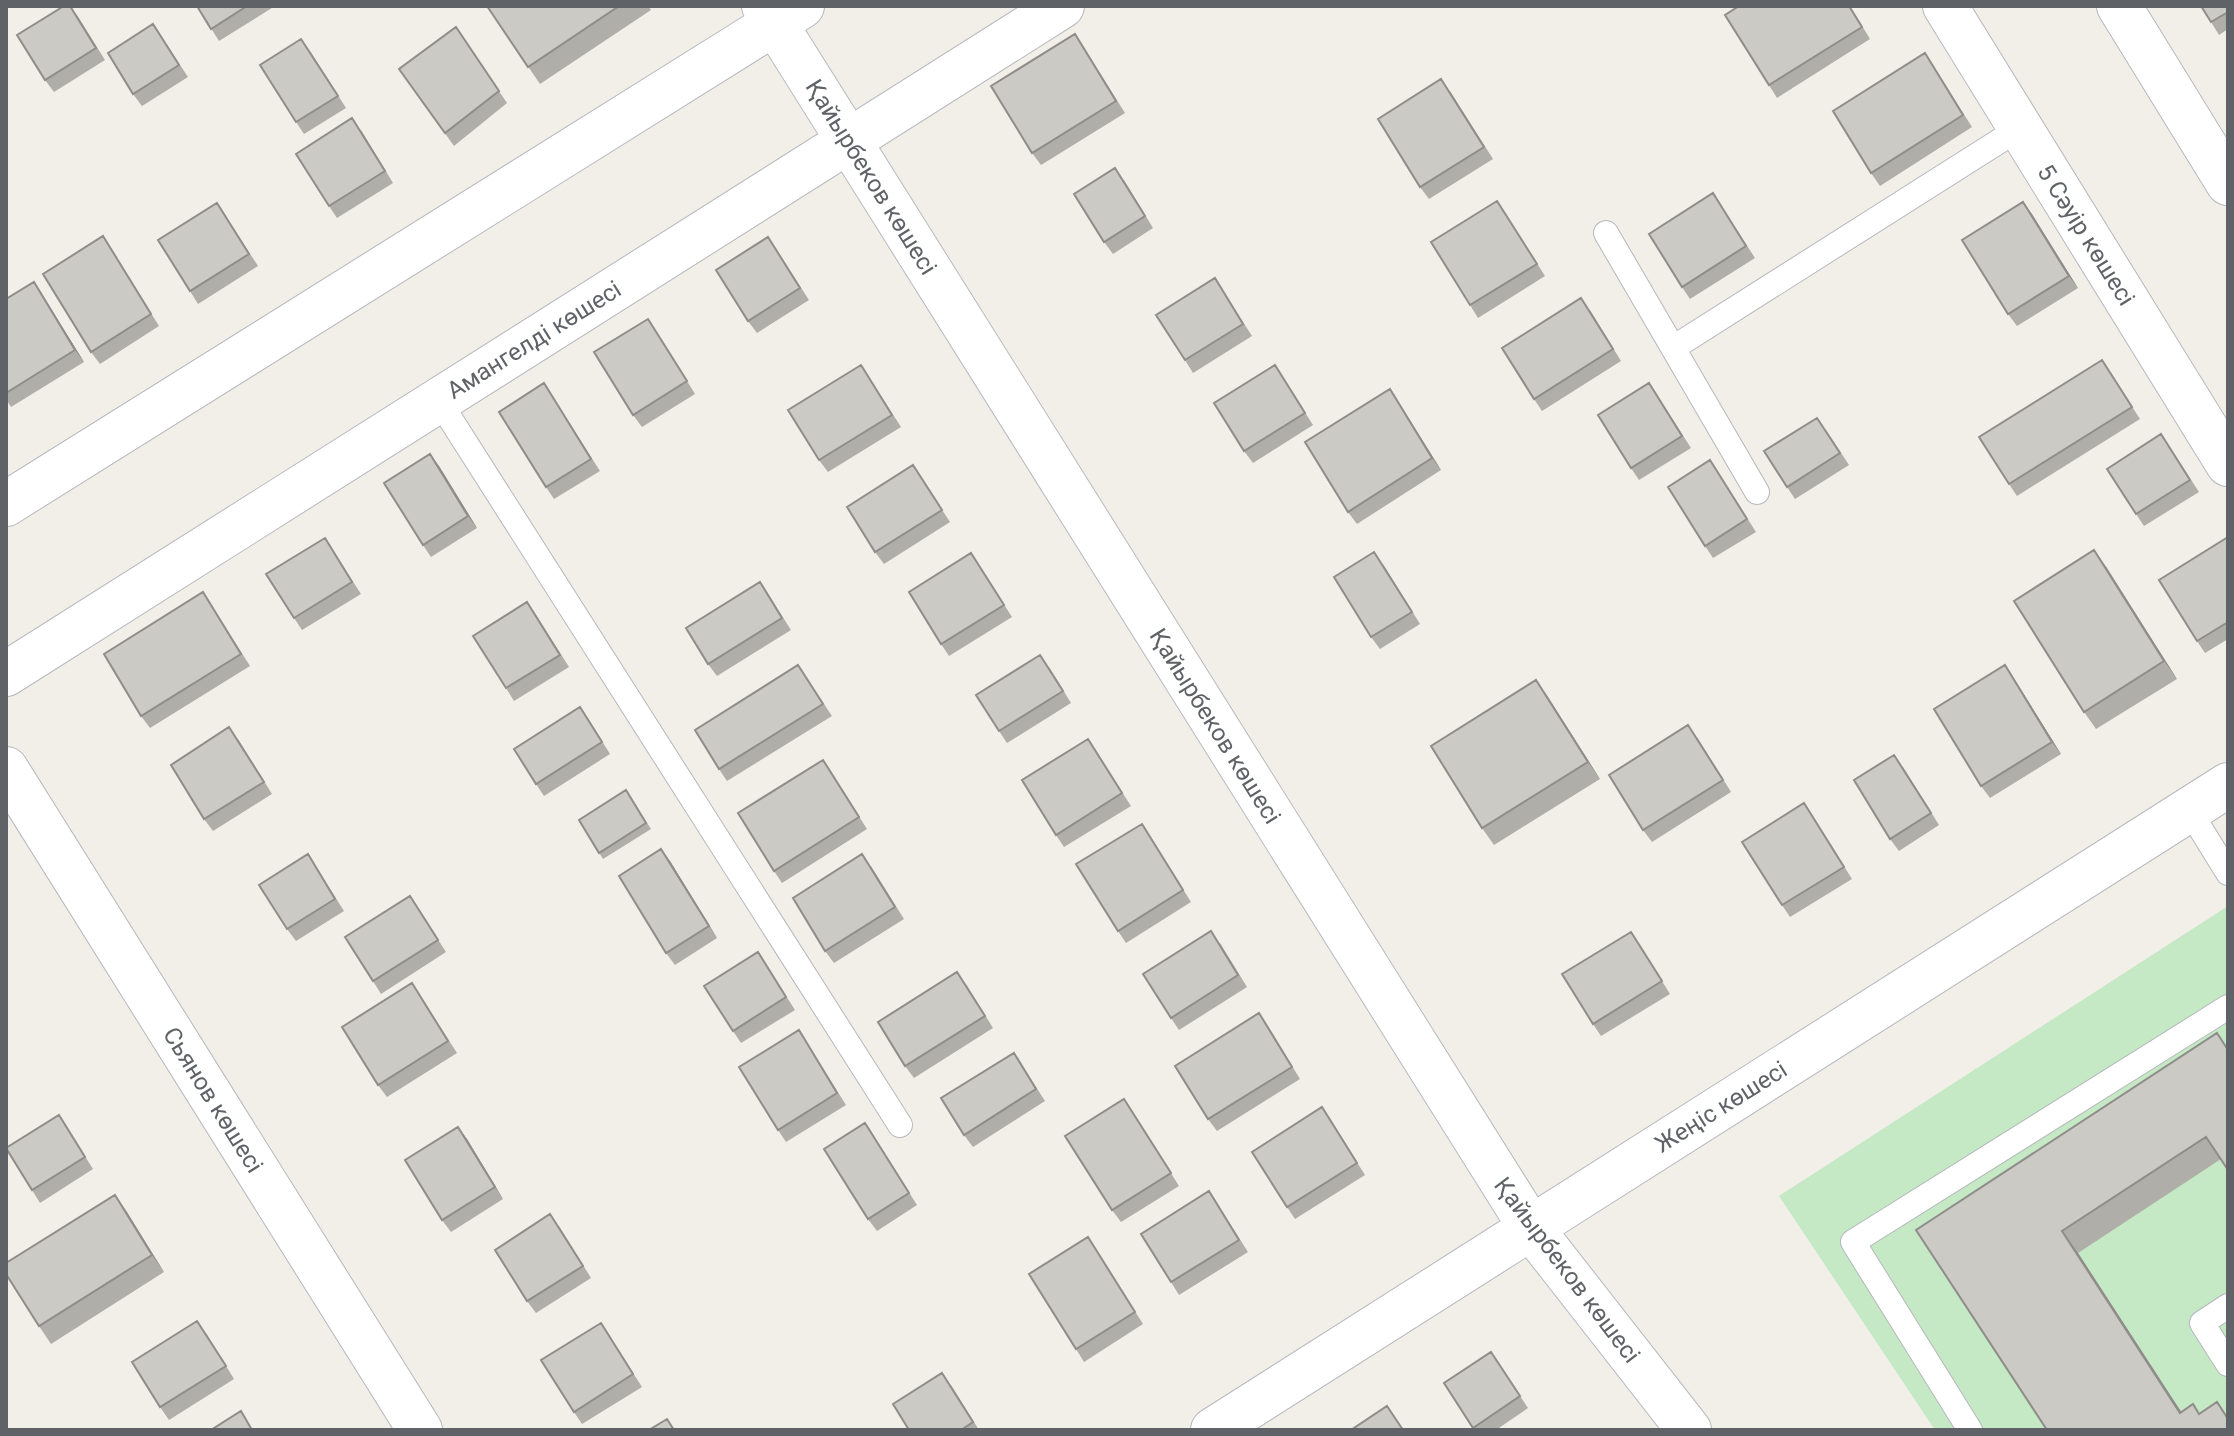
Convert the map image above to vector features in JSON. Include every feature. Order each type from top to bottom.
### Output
[{"type":"street","name":"Амангелді көшесі","points":[[6,674],[1062,6]]},
{"type":"street","name":"5 Сәуір көшесі","points":[[1945,6],[2228,464]]},
{"type":"street","points":[[2119,6],[2228,183]]},
{"type":"street","name":"Қайырбеков көшесі","points":[[780,12],[849,141],[1531,1228],[1689,1430]]},
{"type":"street","points":[[6,504],[780,12]]},
{"type":"street","name":"Сьянов көшесі","points":[[6,769],[420,1430]]},
{"type":"street","name":"Жеңіс көшесі","points":[[1213,1430],[2228,785]]},
{"type":"lane","points":[[1673,348],[2020,128]]},
{"type":"lane","points":[[1606,233],[1757,492]]},
{"type":"lane","points":[[439,401],[900,1125]]},
{"type":"lane","points":[[2189,810],[2228,873]]},
{"type":"lane","points":[[1970,1430],[1853,1242],[2228,1007]]},
{"type":"lane","points":[[2228,1306],[2202,1323],[2228,1364]]},
{"type":"green space","points":[[2228,906],[2228,1430],[1935,1430],[1779,1196]]},
{"type":"building","points":[[64,6],[70,6],[96,48],[45,80],[17,35]]},
{"type":"building","points":[[197,6],[247,6],[211,29]]},
{"type":"building","points":[[487,6],[619,6],[528,67]]},
{"type":"building","points":[[1739,6],[1849,6],[1862,27],[1769,85],[1725,15]]},
{"type":"building","points":[[2201,6],[2228,6],[2228,12],[2211,22]]},
{"type":"building","points":[[153,24],[179,65],[133,94],[108,53]]},
{"type":"building","points":[[456,27],[499,91],[445,133],[399,69]]},
{"type":"building","points":[[1075,34],[1116,101],[1032,153],[991,86]]},
{"type":"building","points":[[301,39],[338,96],[296,122],[260,65]]},
{"type":"building","points":[[1925,53],[1963,115],[1871,173],[1833,111]]},
{"type":"building","points":[[1441,79],[1484,147],[1420,187],[1378,119]]},
{"type":"building","points":[[352,118],[385,171],[329,206],[296,154]]},
{"type":"building","points":[[1115,168],[1145,216],[1104,242],[1074,194]]},
{"type":"building","points":[[1713,193],[1746,246],[1682,287],[1649,234]]},
{"type":"building","points":[[1497,201],[1537,264],[1470,305],[1431,242]]},
{"type":"building","points":[[2023,202],[2069,276],[2008,314],[1962,240]]},
{"type":"building","points":[[217,203],[249,254],[190,291],[158,240]]},
{"type":"building","points":[[103,236],[151,314],[91,352],[43,274]]},
{"type":"building","points":[[768,237],[800,288],[748,321],[716,270]]},
{"type":"building","points":[[1215,278],[1243,324],[1185,360],[1156,315]]},
{"type":"building","points":[[34,282],[75,350],[6,393],[6,299]]},
{"type":"building","points":[[1581,298],[1613,349],[1534,399],[1502,348]]},
{"type":"building","points":[[648,319],[687,381],[633,415],[594,352]]},
{"type":"building","points":[[2102,360],[2132,407],[2009,484],[1979,437]]},
{"type":"building","points":[[861,365],[892,415],[819,460],[788,410]]},
{"type":"building","points":[[1275,365],[1305,413],[1244,451],[1214,403]]},
{"type":"building","points":[[544,383],[591,459],[546,487],[499,412]]},
{"type":"building","points":[[1649,383],[1682,436],[1631,468],[1598,415]]},
{"type":"building","points":[[1390,389],[1432,458],[1348,512],[1305,442]]},
{"type":"building","points":[[1817,418],[1840,453],[1787,487],[1764,451]]},
{"type":"building","points":[[2161,434],[2190,480],[2136,514],[2107,469]]},
{"type":"building","points":[[430,454],[468,516],[423,545],[384,483]]},
{"type":"building","points":[[1710,460],[1747,519],[1705,546],[1668,487]]},
{"type":"building","points":[[913,465],[942,510],[875,552],[847,507]]},
{"type":"building","points":[[2228,537],[2228,622],[2197,641],[2159,580]]},
{"type":"building","points":[[325,538],[352,582],[294,618],[266,574]]},
{"type":"building","points":[[2094,550],[2164,661],[2084,712],[2014,601]]},
{"type":"building","points":[[1374,552],[1412,612],[1371,637],[1334,577]]},
{"type":"building","points":[[971,553],[1004,605],[941,644],[909,592]]},
{"type":"building","points":[[760,582],[782,618],[708,664],[686,628]]},
{"type":"building","points":[[203,592],[241,654],[141,716],[104,654]]},
{"type":"building","points":[[527,602],[560,655],[506,688],[473,636]]},
{"type":"building","points":[[1040,655],[1063,691],[999,731],[976,695]]},
{"type":"building","points":[[798,665],[823,704],[719,769],[695,730]]},
{"type":"building","points":[[2005,665],[2052,742],[1981,786],[1934,709]]},
{"type":"building","points":[[1536,680],[1588,762],[1482,828],[1431,746]]},
{"type":"building","points":[[580,707],[602,742],[536,784],[514,749]]},
{"type":"building","points":[[1688,725],[1723,780],[1643,830],[1609,775]]},
{"type":"building","points":[[229,727],[264,782],[204,819],[171,765]]},
{"type":"building","points":[[1088,739],[1122,793],[1056,835],[1022,780]]},
{"type":"building","points":[[1894,755],[1931,813],[1890,839],[1854,780]]},
{"type":"building","points":[[823,760],[859,817],[774,871],[738,813]]},
{"type":"building","points":[[626,790],[646,823],[599,853],[579,820]]},
{"type":"building","points":[[1804,803],[1844,867],[1782,905],[1742,842]]},
{"type":"building","points":[[1142,824],[1183,890],[1118,931],[1076,864]]},
{"type":"building","points":[[661,849],[709,926],[666,953],[619,876]]},
{"type":"building","points":[[308,854],[335,899],[287,929],[259,885]]},
{"type":"building","points":[[862,854],[895,907],[825,951],[793,898]]},
{"type":"building","points":[[410,896],[438,940],[373,981],[345,937]]},
{"type":"building","points":[[1211,931],[1238,975],[1171,1018],[1143,974]]},
{"type":"building","points":[[1631,932],[1662,981],[1593,1024],[1562,974]]},
{"type":"building","points":[[758,952],[786,997],[733,1031],[704,986]]},
{"type":"building","points":[[957,972],[985,1016],[905,1066],[878,1022]]},
{"type":"building","points":[[412,983],[448,1041],[378,1085],[342,1027]]},
{"type":"building","points":[[1259,1013],[1292,1067],[1208,1119],[1175,1066]]},
{"type":"building","points":[[799,1030],[837,1093],[778,1130],[739,1067]]},
{"type":"building","points":[[2217,1033],[2228,1050],[2228,1170],[2206,1137],[2062,1231],[2180,1413],[2193,1404],[2199,1414],[2217,1402],[2228,1419],[2228,1430],[2047,1430],[1916,1230]]},
{"type":"building","points":[[1014,1053],[1036,1089],[964,1135],[941,1098]]},
{"type":"building","points":[[1124,1099],[1171,1173],[1112,1210],[1065,1136]]},
{"type":"building","points":[[1322,1107],[1357,1163],[1287,1207],[1252,1152]]},
{"type":"building","points":[[59,1115],[85,1157],[32,1190],[6,1148]]},
{"type":"building","points":[[865,1123],[909,1193],[868,1219],[824,1149]]},
{"type":"building","points":[[458,1127],[495,1187],[442,1220],[405,1160]]},
{"type":"building","points":[[1209,1191],[1239,1240],[1171,1282],[1141,1234]]},
{"type":"building","points":[[115,1195],[152,1255],[39,1326],[6,1274],[6,1263]]},
{"type":"building","points":[[550,1214],[583,1266],[527,1301],[495,1250]]},
{"type":"building","points":[[1088,1237],[1135,1312],[1076,1349],[1029,1274]]},
{"type":"building","points":[[197,1321],[226,1366],[160,1407],[132,1362]]},
{"type":"building","points":[[601,1323],[633,1374],[574,1412],[541,1360]]},
{"type":"building","points":[[1491,1352],[1520,1396],[1473,1428],[1444,1383]]},
{"type":"building","points":[[942,1373],[973,1422],[961,1430],[909,1430],[893,1404]]},
{"type":"building","points":[[1387,1406],[1403,1430],[1351,1430]]},
{"type":"building","points":[[241,1411],[252,1430],[211,1430]]},
{"type":"building","points":[[667,1419],[674,1430],[649,1430]]}]
